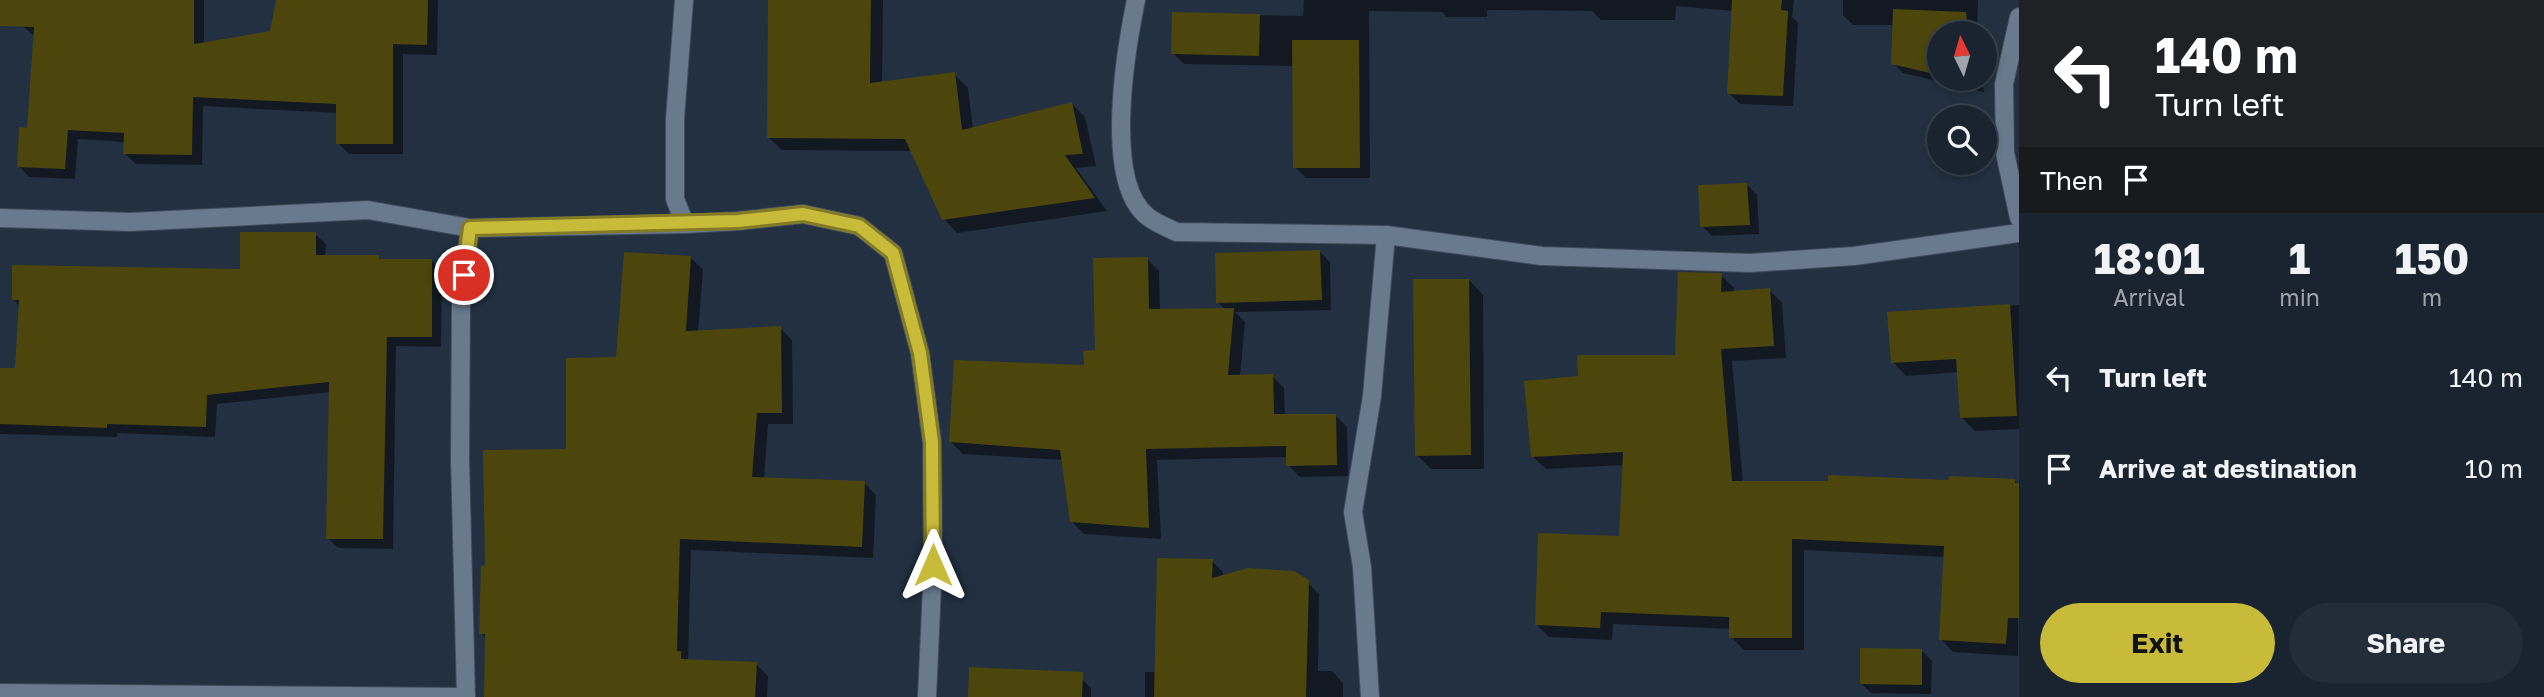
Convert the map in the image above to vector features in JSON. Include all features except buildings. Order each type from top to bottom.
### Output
[{"type":"street","points":[[684,0],[675,119],[675,199],[685,223]]},
{"type":"street","points":[[1136,0],[1125,50],[1120,152],[1127,186],[1146,215],[1176,232],[1386,235],[1542,256],[1750,263],[1854,256],[2019,233]]},
{"type":"street","points":[[2019,17],[2004,84],[2005,153],[2019,218]]},
{"type":"street","points":[[0,218],[130,222],[368,210],[470,228],[738,221],[803,214],[859,226],[893,253],[920,353],[932,442],[933,565],[927,697]]},
{"type":"street","points":[[0,693],[466,697],[460,459],[461,299],[470,228]]},
{"type":"street","points":[[1370,697],[1362,567],[1353,512],[1372,396],[1386,235]]},
{"type":"route","points":[[464,275],[470,228],[738,221],[803,214],[859,226],[893,253],[920,353],[932,442],[933,565]]}]
